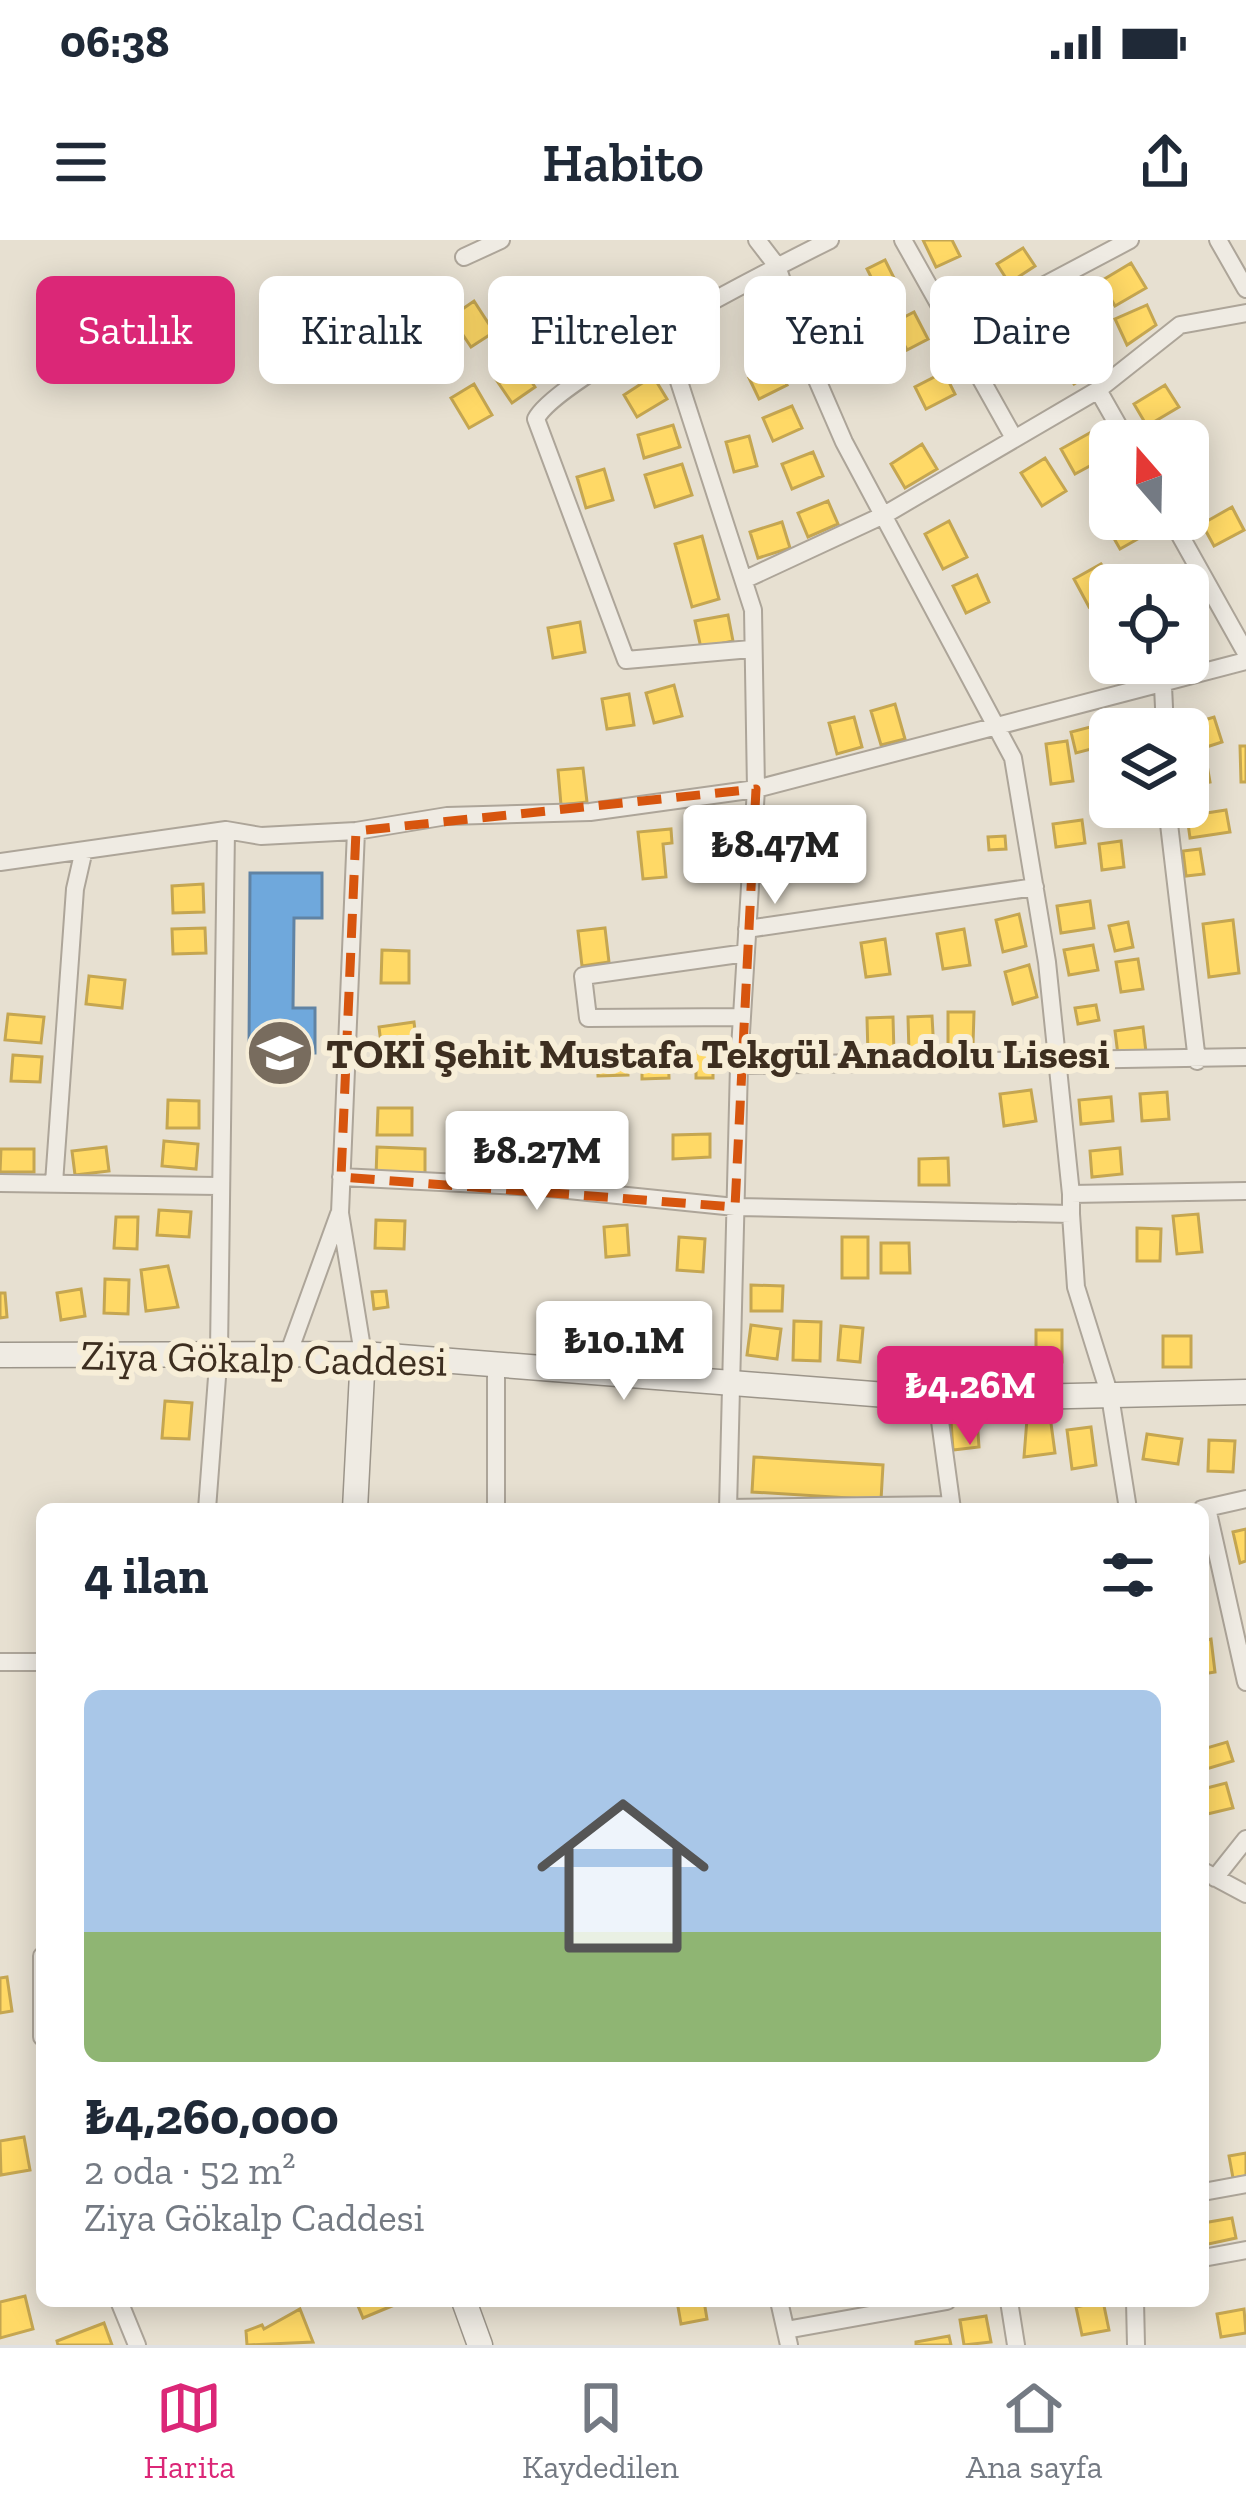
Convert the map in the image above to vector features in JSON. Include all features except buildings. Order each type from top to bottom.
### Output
[{"type":"street","points":[[464,257],[501,240]]},
{"type":"street","points":[[757,240],[777,266],[844,442],[1013,758],[1035,887],[1071,1194],[1076,1287],[1110,1396],[1127,1503]]},
{"type":"street","points":[[720,297],[830,240]]},
{"type":"street","points":[[903,240],[930,289]]},
{"type":"street","points":[[1062,276],[1130,240]]},
{"type":"street","points":[[1218,240],[1246,289]]},
{"type":"street","points":[[746,579],[886,514],[1098,390],[1180,325],[1246,313]]},
{"type":"street","points":[[576,384],[536,419],[626,660],[752,649]]},
{"type":"street","points":[[680,384],[746,579],[752,649],[756,789],[740,1065],[728,1503]]},
{"type":"street","points":[[983,384],[1013,438]]},
{"type":"street","points":[[1098,390],[1115,420]]},
{"type":"street","points":[[0,862],[83,854],[226,830],[261,836],[356,831],[447,816],[606,810],[756,789],[995,722],[1163,686],[1246,657],[1182,540]]},
{"type":"street","points":[[1163,686],[1164,708]]},
{"type":"street","points":[[1170,828],[1198,1060]]},
{"type":"street","points":[[207,1503],[219,1352],[226,830]]},
{"type":"street","points":[[355,1503],[363,1354],[340,1213],[356,831]]},
{"type":"street","points":[[54,1183],[75,889],[83,854]]},
{"type":"street","points":[[748,929],[1035,887]]},
{"type":"street","points":[[742,1017],[588,1018],[584,976],[746,953]]},
{"type":"street","points":[[740,1065],[1246,1057]]},
{"type":"street","points":[[341,1177],[539,1187],[735,1208],[1072,1214]]},
{"type":"street","points":[[0,1183],[218,1186]]},
{"type":"street","points":[[1071,1194],[1246,1191]]},
{"type":"street","points":[[289,1352],[340,1213]]},
{"type":"street","name":"Ziya Gökalp Caddesi","points":[[0,1355],[363,1354],[937,1399],[1246,1392]]},
{"type":"street","points":[[496,1363],[496,1503]]},
{"type":"street","points":[[937,1399],[951,1503]]},
{"type":"street","points":[[1209,1508],[1246,1499]]},
{"type":"street","points":[[1209,1530],[1246,1682]]},
{"type":"street","points":[[0,1662],[36,1662]]},
{"type":"street","points":[[1246,1839],[1209,1874],[1246,1894]]},
{"type":"street","points":[[1209,2191],[1246,2184]]},
{"type":"street","points":[[1209,2257],[1246,2251]]},
{"type":"street","points":[[121,2307],[137,2345]]},
{"type":"street","points":[[474,2307],[480,2345]]},
{"type":"street","points":[[780,2307],[788,2338],[921,2307]]},
{"type":"street","points":[[1011,2307],[1016,2345]]},
{"type":"street","points":[[1135,2307],[1136,2345]]},
{"type":"highlighted area","points":[[756,789],[735,1207],[341,1177],[356,831]]},
{"type":"place","name":"TOKİ Şehit Mustafa Tekgül Anadolu Lisesi","points":[[280,1053]]}]
